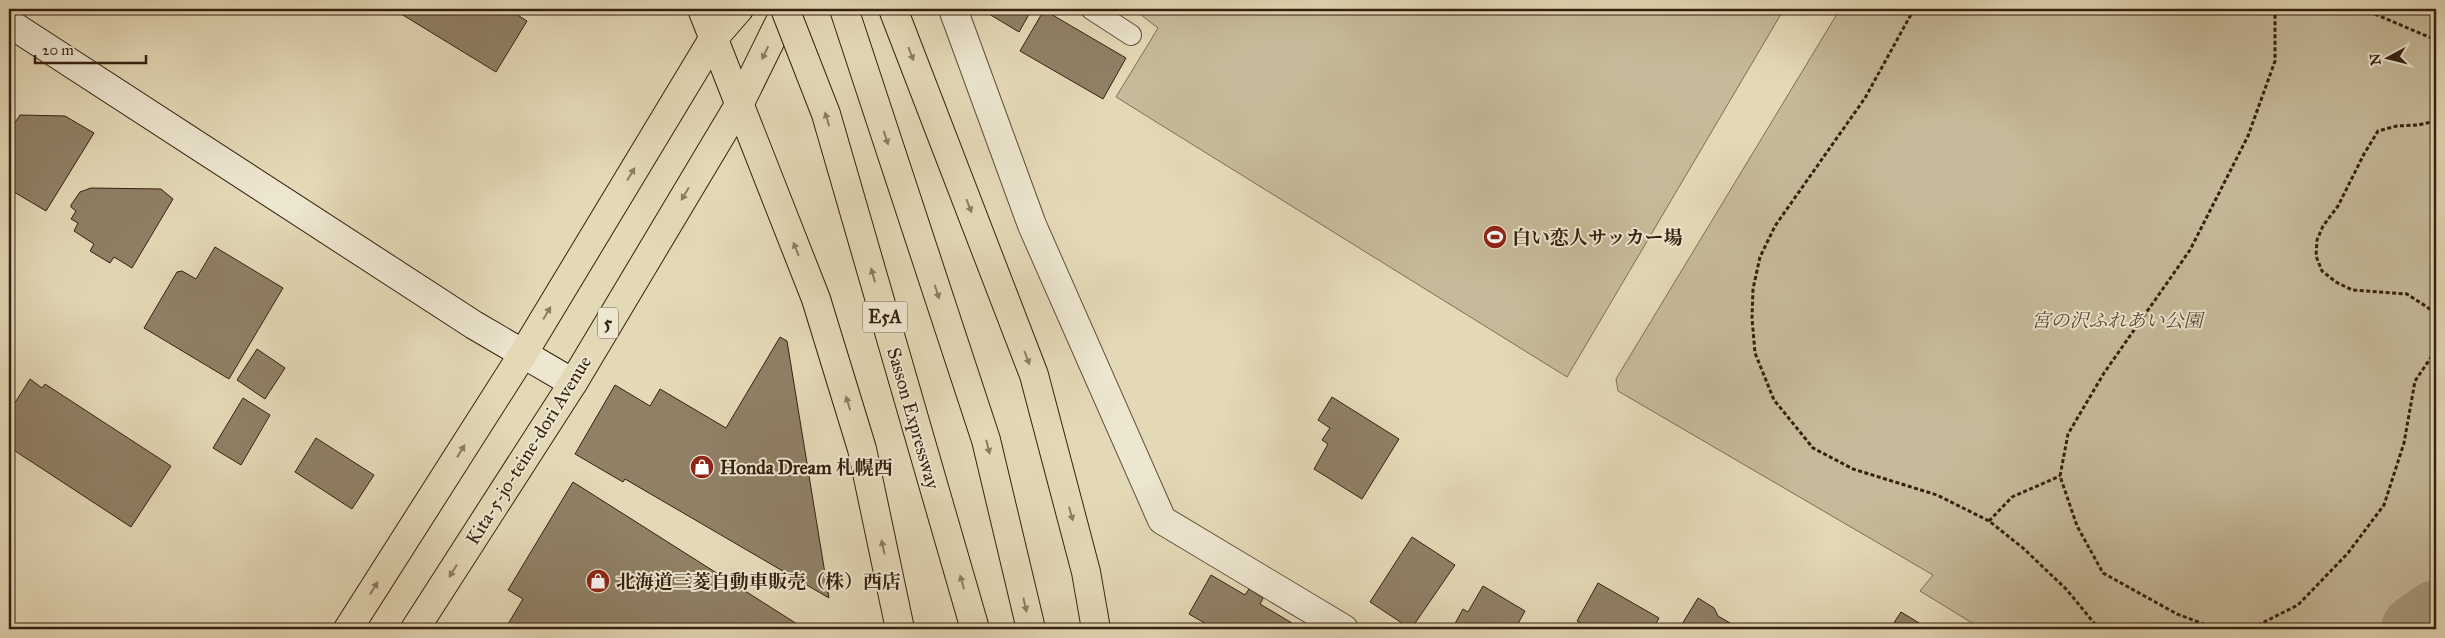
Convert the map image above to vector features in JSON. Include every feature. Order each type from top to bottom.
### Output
[{"type":"highway","points":[[702,9],[816,299],[862,449],[900,629]]},
{"type":"highway","points":[[348,629],[522,354],[713,39],[739,9]]},
{"type":"highway","name":"Kita-5-jo-teine-dori Avenue","points":[[415,629],[573,383],[739,105],[786,9]]},
{"type":"highway","name":"Sasson Expressway","points":[[786,9],[826,114],[975,629]]},
{"type":"highway","points":[[844,9],[986,440],[1031,629]]},
{"type":"highway","points":[[893,9],[1034,374],[1086,572],[1096,629]]},
{"type":"street","points":[[953,9],[1032,225],[1162,520],[1344,629]]},
{"type":"street","points":[[9,23],[474,325],[573,383]]},
{"type":"lane","points":[[1091,9],[1131,35]]},
{"type":"path","points":[[1914,9],[1865,98],[1775,226],[1760,257],[1753,289],[1752,318],[1755,352],[1774,400],[1813,448],[1854,469],[1937,495],[1989,521],[2023,548],[2067,590],[2099,629]]},
{"type":"path","points":[[2217,629],[2177,614],[2104,573],[2077,526],[2060,476],[2068,434],[2104,373],[2190,250],[2248,136],[2275,61],[2275,9]]},
{"type":"path","points":[[2363,9],[2436,40]]},
{"type":"path","points":[[2436,121],[2418,125],[2397,126],[2378,132],[2364,154],[2338,206],[2323,226],[2317,240],[2316,256],[2322,271],[2336,282],[2352,290],[2407,294],[2436,313]]},
{"type":"path","points":[[2232,629],[2258,625],[2298,606],[2348,554],[2384,505],[2404,443],[2415,381],[2436,350]]},
{"type":"path","points":[[1989,521],[2012,497],[2060,476]]},
{"type":"green space","name":"白い恋人サッカー場","points":[[1145,9],[1784,9],[1567,377],[1116,97],[1158,28],[1141,15]]},
{"type":"green space","name":"宮の沢ふれあい公園","points":[[1840,9],[2436,9],[2436,584],[2380,629],[1982,629],[1920,591],[1933,575],[1618,391],[1616,379]]},
{"type":"building","points":[[393,9],[508,9],[527,21],[496,72]]},
{"type":"building","points":[[992,9],[1032,9],[1019,32],[989,14]]},
{"type":"building","points":[[1044,10],[1126,58],[1103,99],[1020,51]]},
{"type":"building","points":[[20,115],[65,116],[94,133],[46,211],[9,189],[9,121],[14,124]]},
{"type":"building","points":[[91,188],[161,189],[173,199],[132,268],[114,257],[110,263],[90,251],[94,244],[74,231],[78,223],[71,219],[76,211],[71,205],[80,192]]},
{"type":"building","points":[[215,247],[283,288],[229,379],[144,328],[177,272],[182,271],[196,279]]},
{"type":"building","name":"Honda Dream 札幌西","points":[[780,337],[787,341],[829,598],[625,479],[623,482],[575,454],[615,385],[650,406],[660,389],[726,428]]},
{"type":"building","points":[[257,349],[285,368],[265,399],[237,380]]},
{"type":"building","points":[[30,379],[42,388],[45,384],[171,466],[131,527],[9,447],[9,412]]},
{"type":"building","points":[[1332,397],[1399,439],[1362,499],[1314,469],[1328,444],[1322,440],[1330,428],[1318,420]]},
{"type":"building","points":[[243,398],[270,415],[241,465],[213,448]]},
{"type":"building","points":[[316,438],[374,475],[352,509],[295,472]]},
{"type":"building","points":[[573,482],[805,629],[672,629],[663,624],[660,629],[505,629],[523,599],[508,590]]},
{"type":"building","points":[[1412,537],[1455,565],[1411,629],[1370,602]]},
{"type":"building","points":[[1211,575],[1245,595],[1249,589],[1263,598],[1260,604],[1292,623],[1288,629],[1215,629],[1189,614]]},
{"type":"building","points":[[1598,583],[1659,618],[1653,629],[1592,629],[1577,621]]},
{"type":"building","points":[[1483,586],[1525,611],[1515,629],[1452,629],[1463,609],[1468,612]]},
{"type":"building","points":[[1698,598],[1714,608],[1718,616],[1737,627],[1736,629],[1679,629]]},
{"type":"building","points":[[1901,612],[1929,629],[1890,629]]},
{"type":"waterway","points":[[2415,629],[2436,614]]},
{"type":"place","name":"白い恋人サッカー場","points":[[1495,237]]},
{"type":"place","name":"Honda Dream 札幌西","points":[[702,467]]},
{"type":"place","name":"北海道三菱自動車販売（株）西店","points":[[598,581]]}]
